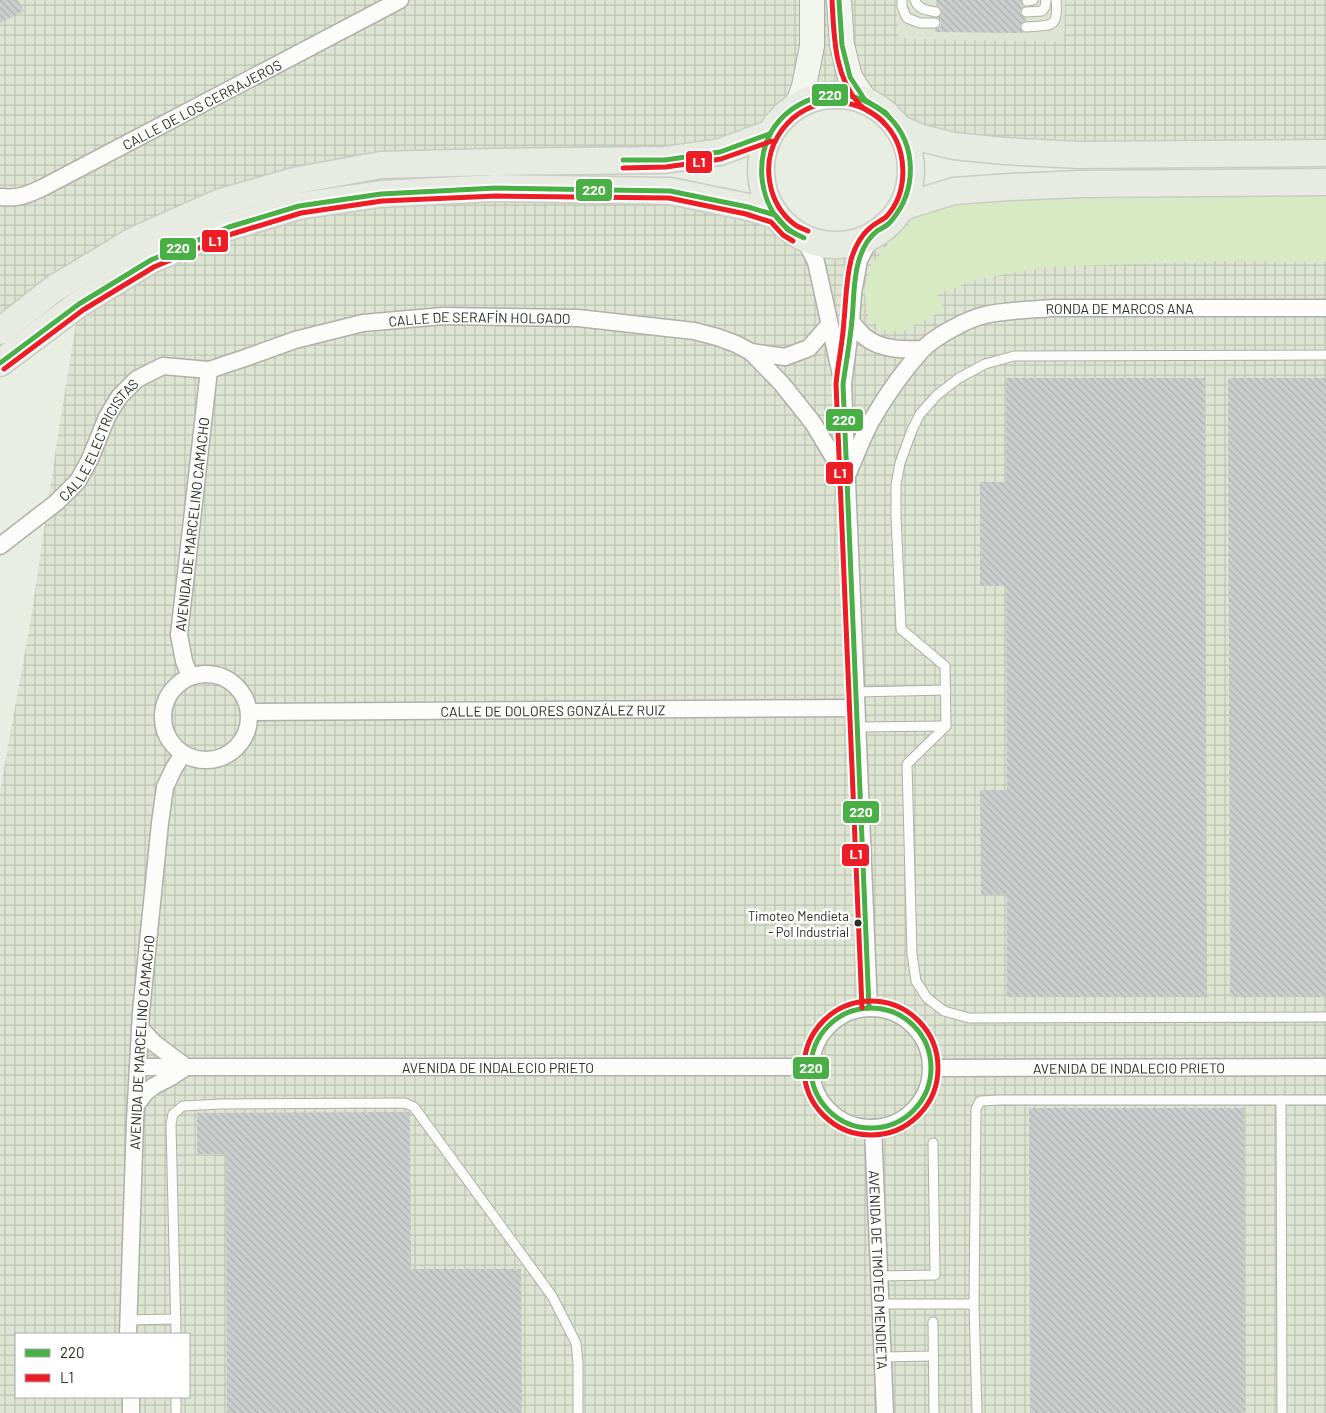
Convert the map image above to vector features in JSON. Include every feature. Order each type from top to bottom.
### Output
[{"type":"main road","points":[[840,94],[865,100],[886,113],[900,129],[910,154],[911,182],[902,207],[891,223],[854,244],[826,245],[804,238],[788,230],[775,215],[762,190],[760,161],[768,134],[781,117],[798,104],[819,96],[840,94]]},
{"type":"main road","points":[[900,129],[921,138],[954,146],[1004,151],[1078,155],[1326,153]]},
{"type":"main road","points":[[0,331],[55,288],[135,240],[222,202],[298,180],[381,165],[665,160],[720,152],[768,134]]},
{"type":"main road","points":[[902,207],[954,192],[1009,187],[1081,184],[1326,182]]},
{"type":"main road","points":[[0,363],[79,304],[151,260],[229,227],[300,206],[380,194],[496,188],[670,191],[748,207],[775,215]]},
{"type":"street","name":"CALLE DE LOS CERRAJEROS","points":[[0,197],[13,198],[29,194],[44,187],[400,0]]},
{"type":"street","points":[[798,104],[804,86],[812,46],[812,0]]},
{"type":"street","points":[[839,0],[842,46],[850,77],[865,100]]},
{"type":"street","points":[[869,1008],[843,384],[852,322],[852,293],[859,260],[872,235]]},
{"type":"street","points":[[804,238],[816,262],[843,384]]},
{"type":"street","name":"RONDA DE MARCOS ANA","points":[[846,478],[872,419],[896,383],[923,349],[937,338],[983,315],[1053,308],[1326,308]]},
{"type":"street","name":"CALLE DE SERAFÍN HOLGADO","points":[[208,370],[286,343],[363,323],[443,316],[578,318],[694,331],[717,337],[751,352],[782,384],[813,423],[846,478]]},
{"type":"street","points":[[852,322],[866,338],[879,345],[901,350],[923,349]]},
{"type":"street","name":"CALLE DE SERAFÍN HOLGADO","points":[[751,352],[785,357],[809,348],[829,325]]},
{"type":"street","name":"CALLE ELECTRICISTAS","points":[[0,546],[57,502],[78,482],[90,459],[107,417],[119,397],[137,379],[163,366],[208,370]]},
{"type":"street","name":"AVENIDA DE MARCELINO CAMACHO","points":[[190,677],[184,661],[179,635],[208,370]]},
{"type":"street","points":[[205,674],[221,676],[234,685],[244,697],[249,712],[248,726],[244,739],[235,750],[223,757],[210,760],[196,760],[183,754],[173,746],[166,734],[162,720],[163,707],[169,694],[178,684],[190,677],[205,674]]},
{"type":"street","name":"CALLE DE DOLORES GONZÁLEZ RUIZ","points":[[249,712],[856,700]]},
{"type":"street","name":"AVENIDA DE MARCELINO CAMACHO","points":[[128,1327],[140,1028],[162,806],[165,787],[183,754]]},
{"type":"street","points":[[869,1008],[883,1009],[896,1013],[908,1020],[918,1030],[925,1042],[930,1054],[931,1068],[924,1098],[914,1110],[902,1120],[888,1126],[873,1128],[857,1127],[849,1124],[828,1111],[812,1083],[810,1067],[813,1052],[819,1038],[828,1026],[840,1016],[854,1010],[869,1008]]},
{"type":"street","points":[[136,1105],[146,1092],[186,1067],[154,1043],[140,1028]]},
{"type":"street","name":"AVENIDA DE INDALECIO PRIETO","points":[[138,1067],[810,1067]]},
{"type":"street","name":"AVENIDA DE INDALECIO PRIETO","points":[[931,1068],[1326,1067]]},
{"type":"street","name":"AVENIDA DE TIMOTEO MENDIETA","points":[[873,1128],[885,1413]]},
{"type":"street","points":[[131,1398],[131,1413]]},
{"type":"lane","points":[[902,0],[902,7],[907,18],[920,23],[935,24]]},
{"type":"lane","points":[[914,0],[916,5],[922,9],[936,12]]},
{"type":"lane","points":[[1026,1],[1033,0]]},
{"type":"lane","points":[[1026,12],[1042,11],[1045,8],[1046,0]]},
{"type":"lane","points":[[1026,27],[1053,23],[1056,20],[1057,13],[1056,0]]},
{"type":"lane","points":[[1326,355],[1014,356],[985,364],[959,378],[937,395],[920,414],[900,463],[896,485],[901,629],[945,666],[946,726],[907,764],[912,954],[916,981],[927,998],[944,1011],[969,1018],[1326,1018]]},
{"type":"lane","points":[[856,700],[946,690]]},
{"type":"lane","points":[[857,728],[946,726]]},
{"type":"lane","points":[[1281,1100],[1282,1413]]},
{"type":"lane","points":[[977,1413],[974,1304],[976,1109],[980,1101],[1326,1100]]},
{"type":"lane","points":[[176,1333],[171,1124],[173,1114],[183,1106],[202,1104],[405,1103],[414,1106],[552,1296],[576,1343],[578,1413]]},
{"type":"lane","points":[[880,1276],[936,1275],[933,1143]]},
{"type":"lane","points":[[881,1304],[974,1304]]},
{"type":"lane","points":[[128,1327],[176,1318]]},
{"type":"lane","points":[[933,1322],[934,1413]]},
{"type":"lane","points":[[883,1357],[933,1356]]},
{"type":"lane","points":[[176,1398],[176,1413]]},
{"type":"shaded area","points":[[0,0],[896,0],[899,38],[1064,42],[1065,0],[1326,0],[1326,153],[1078,155],[900,129],[886,113],[865,100],[840,94],[819,96],[798,104],[781,117],[769,134],[720,152],[381,165],[221,202],[0,331]]},
{"type":"shaded area","points":[[896,0],[1065,0],[1064,42],[899,38]]},
{"type":"shaded area","points":[[1326,182],[1326,1413],[0,1413],[0,791],[31,618],[79,304],[299,206],[670,191],[775,215],[788,230],[804,238],[826,245],[854,244],[891,223],[902,207]]},
{"type":"green space","points":[[1326,191],[1326,262],[1219,261],[1046,267],[979,279],[937,294],[944,310],[905,330],[890,332],[878,327],[868,315],[864,289],[871,265],[889,243],[922,212],[947,204],[1040,197]]},
{"type":"building","points":[[0,0],[18,0],[24,11],[0,23]]},
{"type":"building","points":[[936,0],[1021,0],[1024,6],[1020,13],[1026,18],[1026,21],[1020,25],[1023,33],[935,32],[935,29],[941,26],[941,20],[938,18],[942,13],[940,8],[936,6]]},
{"type":"building","points":[[1006,378],[1205,378],[1207,997],[1007,997],[1007,894],[981,895],[980,790],[1007,790],[1006,586],[980,586],[980,482],[1006,482]]},
{"type":"building","points":[[1228,378],[1326,378],[1326,997],[1230,997]]},
{"type":"building","points":[[1029,1108],[1244,1108],[1245,1413],[1030,1413]]},
{"type":"building","points":[[410,1112],[411,1269],[521,1269],[522,1413],[227,1413],[226,1154],[197,1154],[197,1113]]},
{"type":"transit line","name":"L1","points":[[832,0],[837,55],[845,81],[859,104],[879,117],[884,123]]},
{"type":"transit line","name":"220","points":[[839,0],[842,45],[850,77],[865,100],[886,113],[890,118]]},
{"type":"transit line","name":"220","points":[[804,238],[780,221],[771,209],[766,196],[762,182],[762,167],[768,138],[775,126],[786,114],[814,98],[846,95],[869,103],[889,117],[898,128],[909,154],[910,168],[906,195],[900,208],[889,224],[871,237],[859,260],[843,384],[869,1008]]},
{"type":"transit line","name":"L1","points":[[808,231],[796,225],[785,216],[773,195],[769,171],[773,147],[787,124],[805,110],[834,102],[863,108],[876,116],[891,131],[897,142],[903,168],[902,182],[894,206],[886,217],[864,234],[852,256],[847,282],[843,336],[836,384],[862,1008]]},
{"type":"transit line","name":"220","points":[[623,160],[665,160],[720,152],[769,134]]},
{"type":"transit line","name":"L1","points":[[623,168],[666,167],[721,159],[772,141]]},
{"type":"transit line","name":"220","points":[[0,363],[79,304],[151,260],[229,227],[299,206],[381,194],[496,188],[670,191],[748,207],[775,215],[788,230],[796,234]]},
{"type":"transit line","name":"L1","points":[[4,369],[83,310],[154,267],[232,234],[301,213],[382,201],[496,196],[669,198],[746,214],[771,222],[783,235],[793,241]]},
{"type":"transit line","name":"L1","points":[[871,1001],[897,1006],[919,1020],[933,1042],[938,1068],[933,1094],[919,1116],[897,1130],[871,1135],[845,1130],[823,1116],[809,1094],[804,1068],[809,1042],[823,1020],[845,1006],[871,1001]]},
{"type":"transit line","name":"220","points":[[871,1008],[883,1009],[894,1013],[904,1018],[913,1026],[921,1035],[926,1045],[930,1056],[931,1068],[930,1080],[926,1091],[921,1101],[913,1110],[904,1118],[894,1123],[883,1127],[871,1128],[859,1127],[848,1123],[838,1118],[829,1110],[821,1101],[816,1091],[812,1080],[811,1068],[812,1056],[816,1045],[821,1035],[829,1026],[838,1018],[848,1013],[859,1009],[871,1008]]},
{"type":"place","name":"Timoteo Mendieta - Pol Industrial","points":[[858,923]]}]
